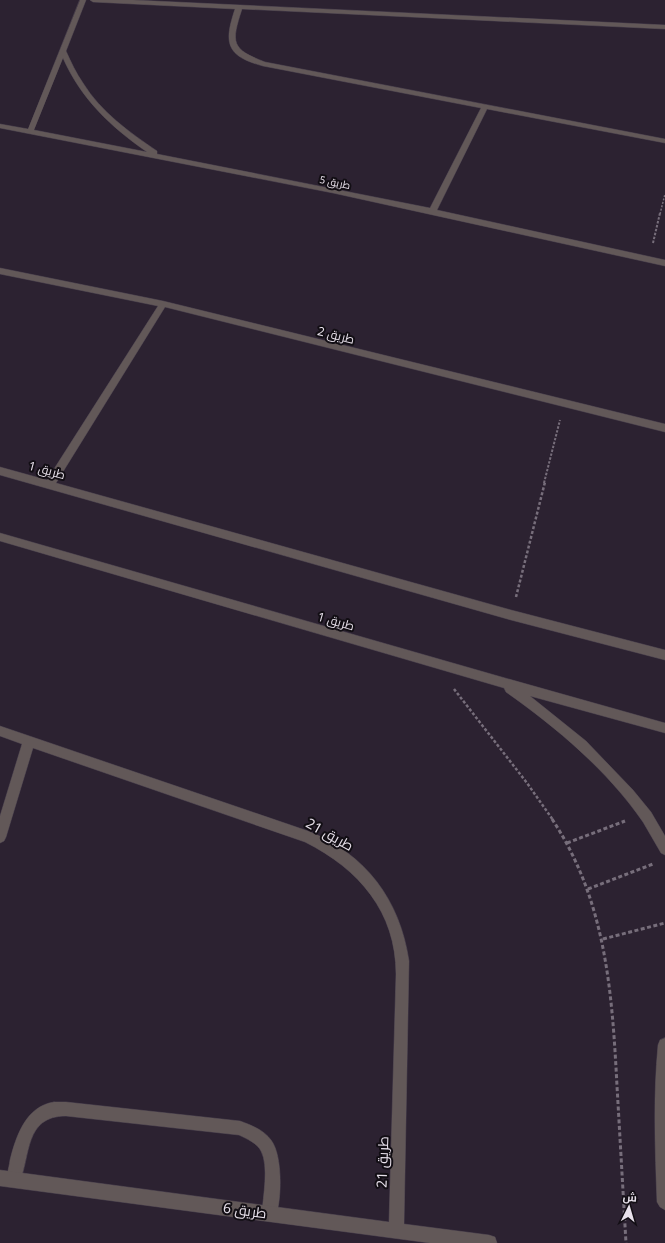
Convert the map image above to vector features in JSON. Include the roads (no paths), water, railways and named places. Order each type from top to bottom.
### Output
[{"type":"street","points":[[30,132],[84,0]]},
{"type":"street","points":[[93,0],[665,27]]},
{"type":"street","points":[[239,7],[230,38],[235,48],[246,58],[275,66],[665,141]]},
{"type":"street","points":[[63,51],[72,73],[86,94],[105,116],[129,136],[159,156]]},
{"type":"street","points":[[432,212],[485,106]]},
{"type":"street","name":"طريق 5","points":[[0,126],[159,156],[432,212],[665,263]]},
{"type":"street","name":"طريق 2","points":[[0,271],[163,304],[665,428]]},
{"type":"street","points":[[50,484],[163,304]]},
{"type":"street","name":"طريق 1","points":[[0,471],[511,615],[665,655]]},
{"type":"street","name":"طريق 1","points":[[0,537],[84,560],[434,663],[665,728]]},
{"type":"street","points":[[501,682],[540,709],[606,769],[644,814],[665,849]]},
{"type":"street","name":"طريق 21","points":[[0,731],[308,837],[343,856],[365,876],[382,899],[396,927],[403,958],[396,1231]]},
{"type":"street","points":[[0,838],[29,741]]},
{"type":"street","points":[[665,1045],[661,1084],[660,1125],[665,1202]]},
{"type":"street","points":[[7,1178],[25,1134],[36,1119],[51,1110],[66,1109],[240,1128],[256,1136],[267,1147],[272,1164],[270,1213]]},
{"type":"street","name":"طريق 6","points":[[7,1178],[490,1243]]}]
